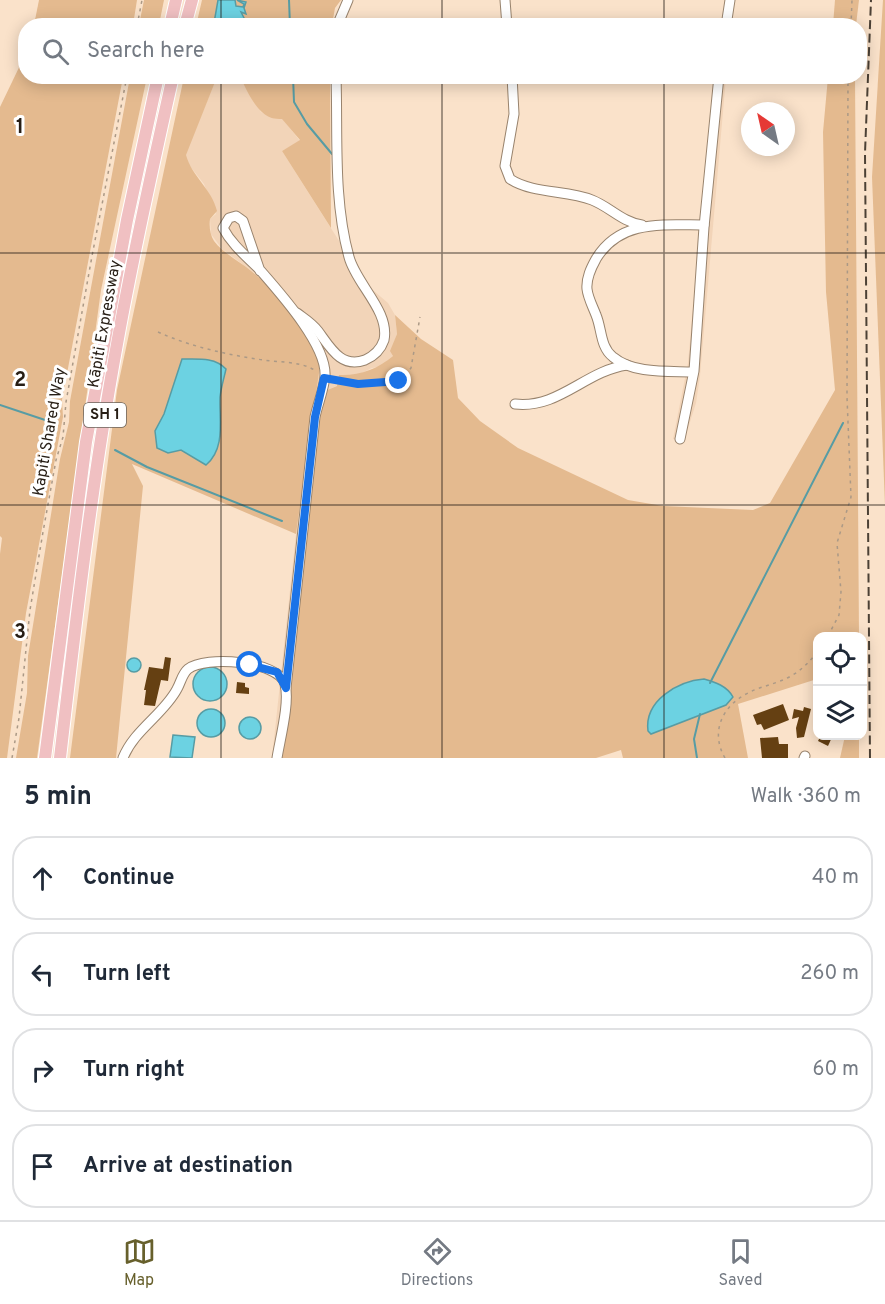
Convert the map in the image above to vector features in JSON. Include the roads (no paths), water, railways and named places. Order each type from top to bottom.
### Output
[{"type":"highway","points":[[172,18],[176,0]]},
{"type":"highway","points":[[187,18],[192,0]]},
{"type":"highway","name":"Kāpiti Expressway","points":[[45,758],[86,442],[127,220],[156,84]]},
{"type":"highway","name":"Kāpiti Expressway","points":[[60,758],[79,592],[106,412],[142,212],[171,84]]},
{"type":"lane","points":[[340,18],[348,0]]},
{"type":"lane","points":[[506,0],[507,18]]},
{"type":"lane","points":[[727,18],[730,0]]},
{"type":"lane","points":[[290,308],[314,326],[335,355],[348,361],[360,361],[371,357],[384,340],[383,323],[351,262],[345,238],[340,199],[336,84]]},
{"type":"lane","points":[[512,84],[514,114],[505,166],[510,179],[526,186],[593,200],[628,222],[648,225],[704,225]]},
{"type":"lane","points":[[680,439],[693,372],[704,225],[718,84]]},
{"type":"lane","points":[[260,271],[243,221],[236,216],[229,218],[223,228],[228,237],[290,308],[320,352],[324,378],[315,417],[277,758]]},
{"type":"lane","points":[[648,225],[635,228],[613,239],[597,257],[587,280],[587,291],[606,350],[611,356],[627,364],[646,369],[693,372]]},
{"type":"lane","points":[[515,404],[535,405],[548,402],[600,371],[627,364]]},
{"type":"lane","points":[[123,758],[135,738],[177,689],[184,673],[197,664],[218,661],[271,669],[281,676],[286,688]]},
{"type":"water","points":[[218,0],[235,0],[236,6],[243,7],[244,4],[237,0],[246,2],[244,8],[246,14],[241,12],[244,18],[215,18]]},
{"type":"water","points":[[182,359],[217,362],[226,369],[220,397],[219,442],[206,465],[181,450],[168,453],[157,448],[155,431],[164,414]]},
{"type":"water","points":[[131,658],[137,658],[141,665],[137,672],[131,672],[127,668],[127,662]]},
{"type":"water","points":[[210,667],[222,672],[227,684],[222,696],[210,701],[198,696],[193,684],[198,672]]},
{"type":"water","points":[[704,679],[724,687],[733,697],[726,705],[651,734],[648,731],[648,720],[657,701],[674,688]]},
{"type":"water","points":[[211,709],[221,713],[225,723],[221,733],[211,737],[201,733],[197,723],[201,713]]},
{"type":"water","points":[[250,717],[258,720],[261,728],[258,736],[250,739],[242,736],[239,728],[242,720]]},
{"type":"water","points":[[173,735],[195,737],[192,758],[170,757]]},
{"type":"waterway","points":[[289,0],[290,18]]},
{"type":"waterway","points":[[293,84],[294,102],[307,124],[332,154]]},
{"type":"waterway","points":[[0,405],[57,424]]},
{"type":"waterway","points":[[710,683],[843,423]]},
{"type":"waterway","points":[[115,450],[147,467],[282,521]]},
{"type":"waterway","points":[[697,758],[694,739],[700,714]]},
{"type":"railway","points":[[870,758],[865,153],[871,0]]}]
